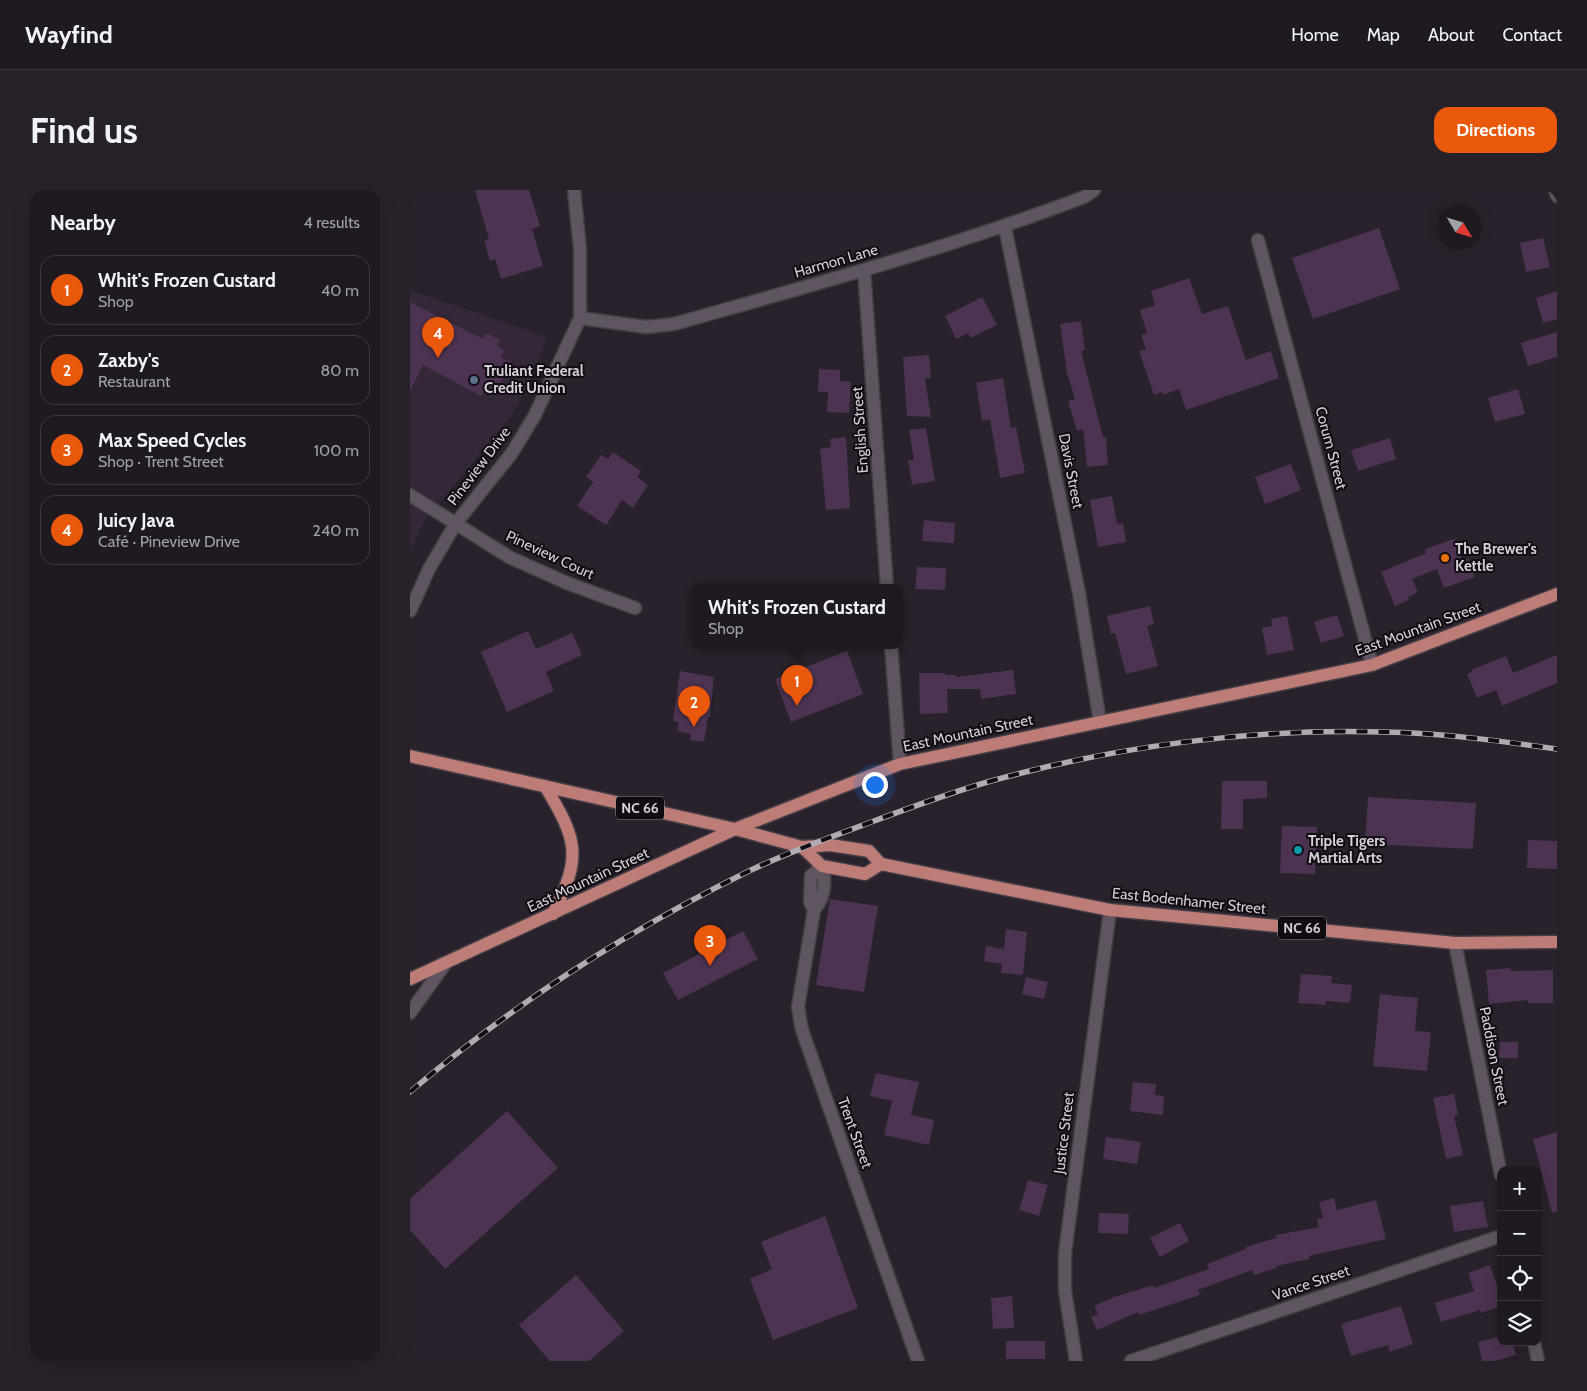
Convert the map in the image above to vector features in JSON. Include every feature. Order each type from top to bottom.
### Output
[{"type":"main road","name":"East Mountain Street","points":[[410,979],[735,829],[900,764],[1372,665],[1557,594]]},
{"type":"main road","name":"NC 66","points":[[410,756],[735,829]]},
{"type":"main road","points":[[545,786],[565,820],[573,852],[566,888],[553,914]]},
{"type":"main road","name":"East Bodenhamer Street","points":[[735,829],[802,848],[830,845],[869,851],[881,864],[1110,910],[1455,943],[1557,942]]},
{"type":"main road","name":"East Bodenhamer Street","points":[[802,848],[822,866]]},
{"type":"main road","points":[[822,866],[865,874],[881,864]]},
{"type":"street","name":"Pineview Drive","points":[[410,611],[429,569],[456,523],[512,454],[535,415],[580,318],[580,249],[574,190]]},
{"type":"street","name":"Harmon Lane","points":[[580,318],[646,327],[674,324],[864,270],[1005,227],[1084,197],[1094,190]]},
{"type":"street","points":[[1555,190],[1557,196]]},
{"type":"street","name":"Davis Street","points":[[1005,227],[1078,593],[1100,722]]},
{"type":"street","name":"Corum Street","points":[[1258,240],[1372,665]]},
{"type":"street","name":"English Street","points":[[864,270],[887,584]]},
{"type":"street","name":"Pineview Court","points":[[410,496],[509,557],[567,583],[635,608]]},
{"type":"street","points":[[892,649],[900,764]]},
{"type":"street","name":"Trent Street","points":[[822,866],[811,876],[810,902],[814,910],[798,1007],[802,1030],[918,1361]]},
{"type":"street","name":"Justice Street","points":[[1076,1361],[1065,1291],[1065,1253],[1110,910]]},
{"type":"street","name":"Paddison Street","points":[[1455,943],[1499,1166]]},
{"type":"street","points":[[410,1013],[445,964]]},
{"type":"street","name":"Vance Street","points":[[1131,1361],[1497,1237]]},
{"type":"street","points":[[1535,1346],[1538,1361]]},
{"type":"shaded area","points":[[410,290],[547,337],[534,373],[512,415],[424,522],[410,552]]},
{"type":"building","points":[[475,190],[529,190],[540,226],[532,229],[543,266],[501,279],[495,259],[490,261],[484,241],[489,239]]},
{"type":"building","points":[[1379,228],[1400,289],[1313,319],[1292,258]]},
{"type":"building","points":[[1543,238],[1550,267],[1526,272],[1520,243]]},
{"type":"building","points":[[1189,278],[1202,314],[1228,306],[1246,360],[1271,351],[1279,378],[1186,410],[1179,389],[1163,395],[1162,392],[1154,395],[1139,351],[1146,349],[1141,335],[1147,333],[1140,310],[1155,305],[1151,291]]},
{"type":"building","points":[[1557,291],[1557,319],[1543,323],[1536,298]]},
{"type":"building","points":[[982,297],[997,325],[970,338],[968,333],[956,339],[945,316]]},
{"type":"building","points":[[410,302],[483,339],[486,333],[500,340],[497,346],[505,350],[501,357],[511,362],[496,391],[486,386],[481,396],[423,365],[410,391]]},
{"type":"building","points":[[1081,321],[1085,350],[1081,351],[1103,437],[1106,437],[1108,465],[1087,467],[1083,429],[1077,431],[1068,401],[1075,399],[1067,373],[1060,324]]},
{"type":"building","points":[[1557,332],[1557,357],[1528,366],[1521,343]]},
{"type":"building","points":[[929,355],[931,378],[925,378],[931,417],[907,416],[903,357]]},
{"type":"building","points":[[819,369],[840,370],[840,381],[851,382],[849,413],[827,412],[828,392],[818,392]]},
{"type":"building","points":[[1003,378],[1011,428],[1016,427],[1025,473],[1000,478],[990,419],[982,421],[976,383]]},
{"type":"building","points":[[1518,389],[1525,414],[1495,422],[1488,398]]},
{"type":"building","points":[[926,428],[935,481],[912,485],[908,460],[914,460],[909,430]]},
{"type":"building","points":[[846,437],[850,508],[826,510],[820,449],[831,447],[830,439]]},
{"type":"building","points":[[1390,438],[1396,459],[1358,471],[1351,450]]},
{"type":"building","points":[[613,452],[641,471],[637,477],[648,485],[633,508],[622,500],[606,525],[577,506],[593,482],[586,477],[601,455],[608,459]]},
{"type":"building","points":[[1291,464],[1301,490],[1265,504],[1255,477]]},
{"type":"building","points":[[1112,496],[1117,524],[1123,523],[1126,542],[1098,547],[1090,500]]},
{"type":"building","points":[[924,520],[955,523],[954,543],[922,541]]},
{"type":"building","points":[[1454,539],[1462,560],[1468,558],[1475,577],[1444,588],[1437,569],[1412,579],[1418,592],[1408,597],[1409,600],[1395,606],[1381,572],[1426,553],[1425,549]]},
{"type":"building","points":[[917,567],[946,568],[945,590],[915,589]]},
{"type":"building","points":[[1150,606],[1154,624],[1147,626],[1158,666],[1126,674],[1115,633],[1111,634],[1107,616]]},
{"type":"building","points":[[1337,615],[1344,636],[1321,643],[1314,622]]},
{"type":"building","points":[[1287,616],[1294,650],[1267,655],[1262,628],[1272,626],[1271,619]]},
{"type":"building","points":[[528,631],[536,649],[572,633],[582,655],[546,672],[554,691],[507,712],[481,652]]},
{"type":"building","points":[[847,651],[863,694],[791,722],[775,679]]},
{"type":"building","points":[[1557,655],[1557,683],[1502,706],[1496,690],[1477,698],[1467,674],[1472,672],[1471,670],[1506,656],[1513,673]]},
{"type":"building","points":[[1013,670],[1016,694],[981,699],[980,689],[947,689],[948,713],[920,714],[919,673],[945,673],[945,675],[957,675],[957,677]]},
{"type":"building","points":[[680,671],[714,677],[710,717],[708,717],[704,742],[690,740],[691,734],[677,731],[679,722],[673,721]]},
{"type":"building","points":[[1222,781],[1267,781],[1267,798],[1243,799],[1243,829],[1221,829]]},
{"type":"building","points":[[1368,797],[1476,803],[1473,849],[1365,844]]},
{"type":"building","name":"Triple Tigers Martial Arts","points":[[1282,826],[1317,827],[1315,874],[1280,873]]},
{"type":"building","points":[[1528,840],[1557,841],[1557,869],[1527,868]]},
{"type":"building","points":[[830,899],[878,906],[864,992],[816,985]]},
{"type":"building","points":[[1006,929],[1027,932],[1023,975],[1001,973],[1002,964],[984,961],[986,946],[1004,949]]},
{"type":"building","points":[[743,931],[758,959],[678,1000],[663,973]]},
{"type":"building","points":[[1510,968],[1511,971],[1553,970],[1553,1003],[1528,1003],[1528,1000],[1489,1004],[1486,970]]},
{"type":"building","points":[[1301,974],[1332,976],[1331,983],[1352,985],[1350,1003],[1326,1001],[1326,1005],[1298,1003]]},
{"type":"building","points":[[1026,977],[1048,982],[1044,999],[1022,994]]},
{"type":"building","points":[[1380,994],[1418,998],[1415,1031],[1431,1032],[1427,1071],[1373,1066]]},
{"type":"building","points":[[1500,1042],[1518,1042],[1518,1058],[1499,1058]]},
{"type":"building","points":[[876,1073],[919,1082],[911,1115],[934,1120],[929,1145],[884,1135],[892,1101],[870,1096]]},
{"type":"building","points":[[1133,1082],[1156,1084],[1155,1095],[1164,1096],[1163,1115],[1130,1111]]},
{"type":"building","points":[[1454,1094],[1458,1115],[1454,1116],[1463,1155],[1446,1159],[1433,1098]]},
{"type":"building","points":[[507,1111],[558,1168],[445,1269],[410,1230],[410,1199]]},
{"type":"building","points":[[1557,1132],[1557,1212],[1552,1213],[1542,1174],[1542,1166],[1540,1166],[1533,1139]]},
{"type":"building","points":[[1106,1137],[1141,1142],[1137,1164],[1103,1159]]},
{"type":"building","points":[[1028,1180],[1048,1185],[1039,1216],[1019,1210]]},
{"type":"building","points":[[1334,1198],[1337,1210],[1376,1200],[1386,1239],[1309,1256],[1309,1259],[1276,1266],[1276,1268],[1254,1275],[1252,1270],[1198,1290],[1200,1295],[1139,1315],[1138,1312],[1097,1330],[1091,1317],[1098,1314],[1094,1306],[1114,1297],[1153,1285],[1154,1288],[1209,1269],[1207,1264],[1246,1249],[1246,1247],[1276,1238],[1276,1235],[1319,1227],[1317,1219],[1323,1218],[1319,1202]]},
{"type":"building","points":[[1483,1201],[1488,1227],[1454,1232],[1450,1206]]},
{"type":"building","points":[[1099,1213],[1129,1214],[1128,1234],[1098,1233]]},
{"type":"building","points":[[825,1216],[858,1308],[773,1340],[750,1279],[772,1269],[761,1242]]},
{"type":"building","points":[[1180,1223],[1189,1241],[1160,1257],[1150,1238]]},
{"type":"building","points":[[1490,1265],[1497,1286],[1497,1307],[1481,1313],[1480,1310],[1441,1322],[1435,1303],[1474,1291],[1468,1273]]},
{"type":"building","points":[[576,1275],[624,1331],[589,1361],[550,1361],[519,1325]]},
{"type":"building","points":[[1012,1296],[1014,1328],[993,1329],[991,1298]]},
{"type":"building","points":[[1401,1306],[1413,1344],[1390,1352],[1388,1345],[1351,1356],[1341,1324]]},
{"type":"building","points":[[1497,1337],[1497,1346],[1513,1346],[1516,1355],[1494,1361],[1482,1361],[1478,1342]]},
{"type":"building","points":[[1006,1341],[1045,1341],[1045,1359],[1006,1359]]},
{"type":"railway","points":[[410,1092],[489,1029],[530,1000],[615,945],[702,895],[794,851],[976,785],[1087,758],[1136,749],[1186,742],[1285,733],[1384,732],[1427,734],[1493,740],[1557,749]]},
{"type":"place","name":"Juicy Java","points":[[438,358]]},
{"type":"place","name":"Truliant Federal Credit Union","points":[[474,380]]},
{"type":"place","name":"The Brewer's Kettle","points":[[1445,558]]},
{"type":"place","name":"Whit's Frozen Custard","points":[[797,706]]},
{"type":"place","name":"Zaxby's","points":[[694,727]]},
{"type":"place","name":"Triple Tigers Martial Arts","points":[[1298,850]]},
{"type":"place","name":"Max Speed Cycles","points":[[710,966]]}]
